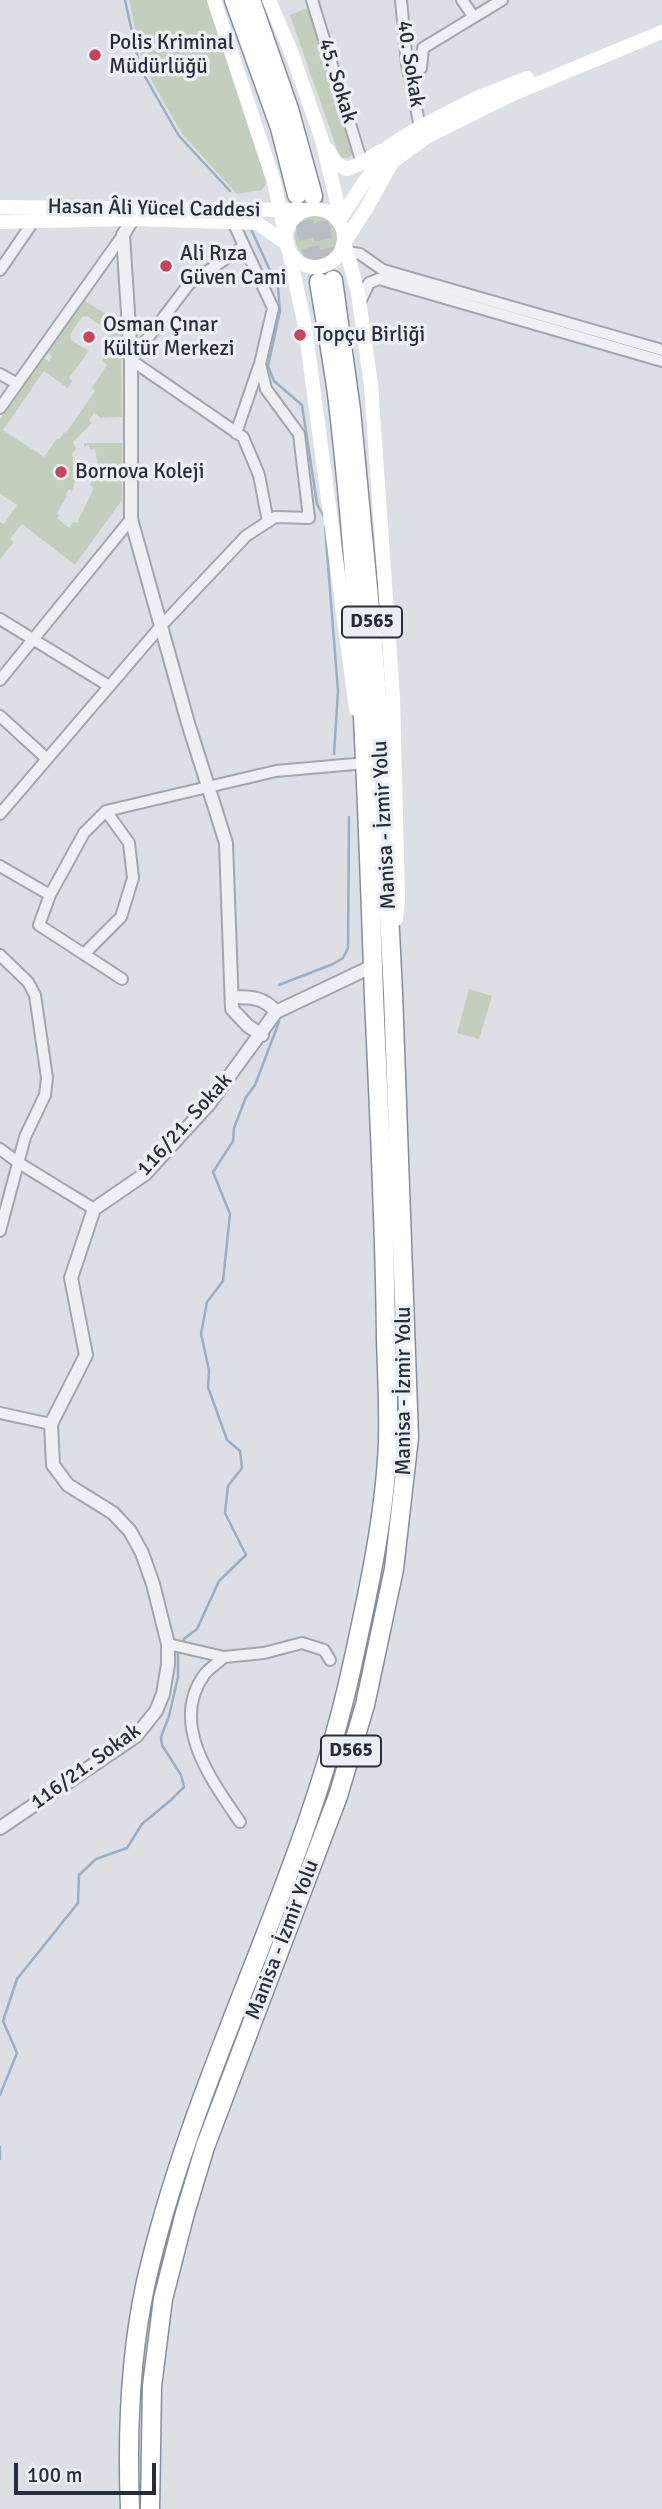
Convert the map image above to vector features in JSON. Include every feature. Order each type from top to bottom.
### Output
[{"type":"highway","points":[[234,0],[306,200]]},
{"type":"highway","points":[[251,0],[289,109],[306,200]]},
{"type":"highway","name":"Manisa - İzmir Yolu","points":[[130,2509],[128,2432],[145,2286],[168,2201],[202,2101],[317,1794],[351,1672],[372,1566],[388,1440],[386,1280],[365,759],[349,519],[326,281],[351,410],[372,629],[392,967],[409,1437],[394,1569],[365,1705],[338,1796],[205,2147],[163,2299],[152,2386],[150,2509]]},
{"type":"main road","points":[[214,0],[256,119],[281,211],[311,365],[352,687],[365,759]]},
{"type":"main road","points":[[269,0],[292,54],[322,140],[359,304],[372,397],[393,698],[397,900],[392,967]]},
{"type":"main road","points":[[322,140],[332,158],[347,169],[479,96],[662,25]]},
{"type":"main road","points":[[339,220],[306,200],[286,232],[286,243],[295,260],[312,268],[330,264],[338,258],[392,162],[426,137],[515,93],[662,32]]},
{"type":"main road","points":[[339,220],[388,147]]},
{"type":"main road","name":"Hasan Âli Yücel Caddesi","points":[[0,222],[33,222],[136,213],[281,211],[306,200]]},
{"type":"main road","name":"Hasan Âli Yücel Caddesi","points":[[0,207],[136,213],[257,223],[286,243]]},
{"type":"street","name":"45. Sokak","points":[[312,0],[362,163]]},
{"type":"street","name":"40. Sokak","points":[[401,0],[409,71],[420,127]]},
{"type":"street","points":[[461,0],[473,16]]},
{"type":"street","points":[[409,71],[421,68],[423,48],[502,0]]},
{"type":"street","points":[[0,408],[136,213]]},
{"type":"street","points":[[0,270],[33,222]]},
{"type":"street","points":[[233,222],[272,308],[260,364],[236,433]]},
{"type":"street","points":[[123,235],[131,360],[131,519],[207,788],[226,843],[232,1009],[248,1026],[262,1035]]},
{"type":"street","points":[[131,360],[189,284],[244,246]]},
{"type":"street","points":[[346,246],[383,270],[662,350]]},
{"type":"street","points":[[359,304],[369,283],[379,279],[662,360]]},
{"type":"street","points":[[131,360],[243,437],[259,475],[268,522]]},
{"type":"street","points":[[0,814],[161,626],[246,536],[275,517],[309,518],[299,434],[266,388],[260,364]]},
{"type":"street","points":[[0,374],[16,383]]},
{"type":"street","points":[[0,680],[131,519]]},
{"type":"street","points":[[0,619],[109,686]]},
{"type":"street","points":[[0,716],[47,759]]},
{"type":"street","points":[[122,979],[39,925],[50,895],[84,833],[106,811],[276,771],[365,759]]},
{"type":"street","points":[[85,954],[121,917],[133,878],[129,843],[106,811]]},
{"type":"street","points":[[0,866],[50,895]]},
{"type":"street","points":[[0,955],[28,982],[35,995],[47,1078],[44,1095],[25,1137],[4,1204],[0,1231]]},
{"type":"street","points":[[233,997],[256,998],[268,1003],[276,1012],[373,965]]},
{"type":"street","name":"116/21. Sokak","points":[[0,1828],[136,1736],[156,1712],[163,1694],[168,1644],[142,1553],[130,1531],[113,1513],[68,1485],[53,1465],[51,1424],[86,1355],[71,1278],[94,1209],[145,1174],[209,1104],[262,1035],[276,1012]]},
{"type":"street","points":[[0,1149],[94,1209]]},
{"type":"street","points":[[0,1413],[51,1424]]},
{"type":"street","points":[[168,1644],[224,1657],[264,1653],[302,1643],[324,1650],[330,1660]]},
{"type":"street","points":[[224,1657],[205,1672],[193,1693],[191,1725],[197,1749],[218,1789],[240,1822]]},
{"type":"green space","points":[[129,0],[210,0],[267,182],[262,190],[237,194],[183,135],[143,65]]},
{"type":"green space","points":[[309,7],[354,153],[348,158],[340,158],[290,15]]},
{"type":"green space","points":[[318,214],[335,220],[341,237],[335,254],[318,260],[301,254],[295,237],[301,220]]},
{"type":"green space","points":[[83,300],[121,323],[122,417],[101,418],[94,413],[89,420],[92,423],[73,442],[76,449],[72,454],[73,461],[76,461],[77,470],[80,470],[79,480],[76,479],[72,491],[69,489],[65,495],[67,496],[57,518],[69,528],[73,522],[77,523],[94,488],[90,485],[92,477],[100,476],[95,449],[90,450],[89,445],[84,447],[84,443],[122,443],[122,500],[75,565],[22,524],[10,539],[14,542],[0,559],[0,522],[4,524],[17,505],[0,494],[0,420],[43,358],[49,361],[52,356],[47,352]],"holes":[[[87,316],[112,333],[107,340],[113,344],[102,360],[107,365],[92,388],[95,391],[66,433],[64,432],[59,440],[57,438],[44,457],[3,430],[44,371],[68,388],[72,381],[69,378],[89,351],[71,340],[70,335],[82,317]]]},
{"type":"green space","points":[[469,989],[492,996],[479,1039],[457,1033]]},
{"type":"waterway","points":[[125,0],[140,68],[179,136],[230,191]]},
{"type":"waterway","points":[[251,229],[278,288],[280,311],[268,366],[274,381],[302,405],[317,504],[324,517]]},
{"type":"waterway","points":[[325,527],[338,691],[334,754]]},
{"type":"waterway","points":[[279,985],[333,964],[343,958],[348,948],[349,817]]},
{"type":"waterway","points":[[182,1644],[184,1639],[197,1629],[219,1581],[246,1555],[225,1513],[228,1486],[242,1468],[240,1451],[227,1440],[208,1387],[209,1370],[201,1334],[207,1302],[223,1281],[230,1214],[213,1172],[233,1141],[234,1128],[246,1097],[255,1085],[279,1022]]},
{"type":"waterway","points":[[0,2095],[17,2053],[3,2021],[17,1979],[78,1903],[79,1875],[96,1859],[127,1848],[142,1824],[184,1787],[181,1775],[162,1745],[161,1737],[178,1677],[178,1651]]},
{"type":"waterway","points":[[0,2147],[0,2159]]},
{"type":"tunnel","points":[[297,195],[319,282]]},
{"type":"tunnel","points":[[313,196],[333,280]]},
{"type":"place","name":"Polis Kriminal Müdürlüğü","points":[[95,55]]},
{"type":"place","name":"Ali Rıza Güven Cami","points":[[166,266]]},
{"type":"place","name":"Topçu Birliği","points":[[300,335]]},
{"type":"place","name":"Osman Çınar Kültür Merkezi","points":[[89,337]]},
{"type":"place","name":"Bornova Koleji","points":[[61,472]]}]
